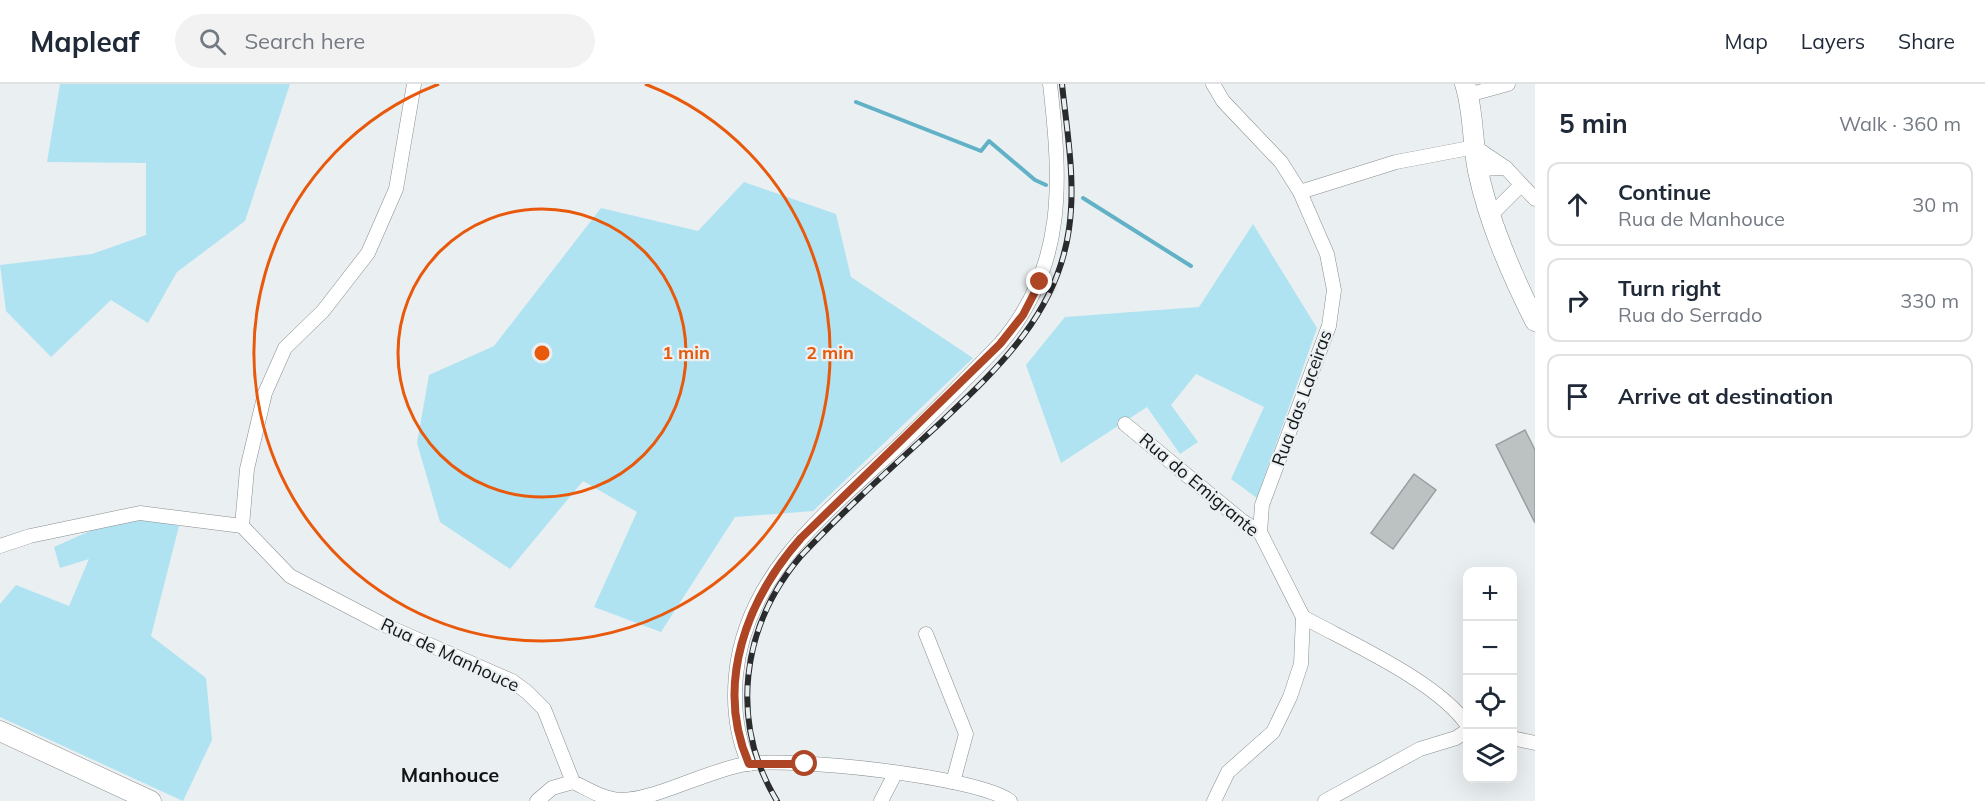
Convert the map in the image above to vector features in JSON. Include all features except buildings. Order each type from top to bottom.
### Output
[{"type":"street","points":[[0,546],[30,536],[140,513],[242,526],[247,469],[265,393],[285,348],[323,311],[368,253],[396,189],[414,84]]},
{"type":"street","points":[[749,764],[737,724],[736,669],[748,622],[768,580],[801,538],[1000,344],[1023,315],[1040,282],[1051,247],[1056,210],[1055,136],[1050,84]]},
{"type":"street","name":"Rua das Laceiras","points":[[1213,84],[1222,101],[1281,162],[1300,192],[1327,254],[1334,290],[1329,326],[1262,505],[1260,532]]},
{"type":"street","points":[[1508,84],[1467,89],[1477,169],[1490,216],[1516,283],[1535,321]]},
{"type":"street","points":[[1300,192],[1396,162],[1475,147],[1506,168],[1535,199]]},
{"type":"street","points":[[1477,169],[1506,168]]},
{"type":"street","points":[[1490,216],[1521,185]]},
{"type":"street","name":"Rua do Emigrante","points":[[1125,424],[1242,521],[1260,532],[1303,617]]},
{"type":"street","name":"Rua de Manhouce","points":[[242,526],[290,576],[380,623],[512,681],[527,692],[544,709],[573,782]]},
{"type":"street","points":[[1214,801],[1228,772],[1273,732],[1290,697],[1300,664],[1303,617],[1420,684],[1458,711],[1463,720]]},
{"type":"street","points":[[926,634],[966,734],[953,782]]},
{"type":"street","points":[[1325,801],[1420,749],[1456,738],[1466,729]]},
{"type":"street","points":[[0,731],[151,801]]},
{"type":"street","points":[[1517,739],[1535,742]]},
{"type":"street","points":[[537,801],[552,788],[573,782],[601,795],[619,800],[636,800],[718,769],[749,764],[836,766],[953,782],[983,789],[1010,801]]},
{"type":"street","points":[[881,801],[896,774]]},
{"type":"shaded area","points":[[60,84],[290,84],[245,221],[177,272],[148,323],[111,300],[51,357],[6,311],[0,265],[92,254],[146,235],[146,163],[47,162]]},
{"type":"shaded area","points":[[744,182],[836,214],[851,277],[973,358],[813,511],[735,517],[661,632],[594,607],[637,512],[583,481],[510,569],[440,522],[417,443],[429,375],[494,346],[601,208],[698,231]]},
{"type":"shaded area","points":[[1253,224],[1317,328],[1257,498],[1231,479],[1264,407],[1196,374],[1171,405],[1198,442],[1180,454],[1147,407],[1061,463],[1026,365],[1065,317],[1199,307]]},
{"type":"shaded area","points":[[138,517],[179,526],[151,636],[206,678],[212,740],[183,801],[0,717],[0,604],[16,585],[69,606],[89,559],[60,568],[54,547],[101,526]]},
{"type":"waterway","points":[[856,102],[981,151],[989,141],[1035,180],[1046,185]]},
{"type":"waterway","points":[[1083,198],[1191,266]]},
{"type":"railway","points":[[777,801],[762,771],[752,739],[748,708],[748,676],[754,644],[765,614],[780,584],[800,557],[850,506],[982,383],[1021,338],[1038,314],[1052,288],[1062,260],[1071,211],[1070,156],[1062,84]]},
{"type":"district","name":"Manhouce","points":[[450,775]]},
{"type":"route","points":[[805,764],[749,764],[740,740],[735,705],[736,669],[744,631],[758,597],[777,566],[801,538],[1000,344],[1023,315],[1040,282]]}]
